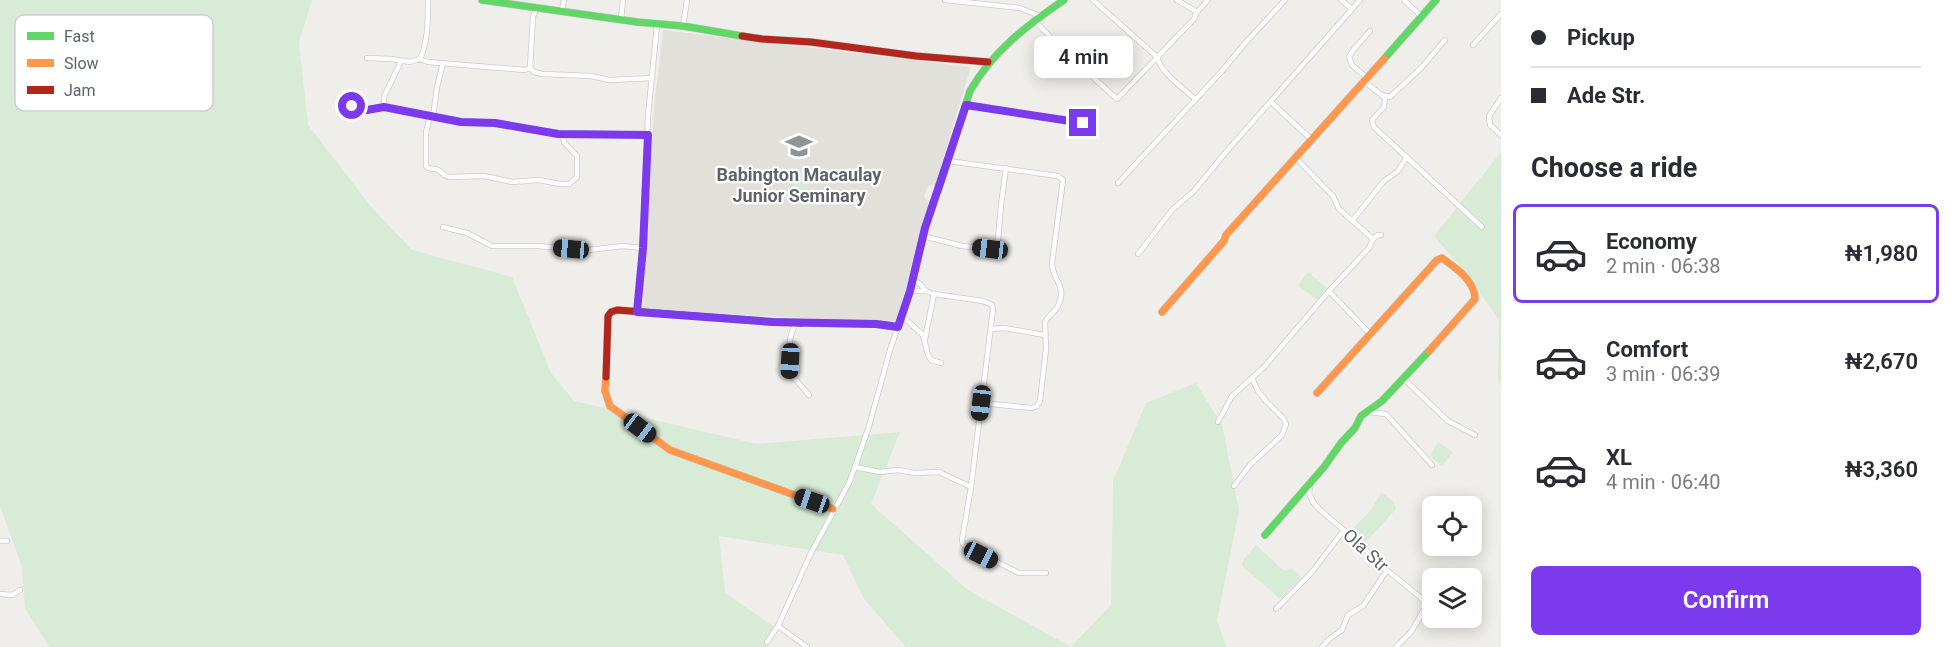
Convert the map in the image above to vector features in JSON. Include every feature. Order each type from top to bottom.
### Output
[{"type":"street","points":[[420,59],[427,23],[428,0]]},
{"type":"street","points":[[482,0],[657,25],[683,26],[762,39],[811,42],[916,56],[988,62]]},
{"type":"street","points":[[562,10],[564,0]]},
{"type":"street","points":[[621,19],[623,0]]},
{"type":"street","points":[[683,26],[687,0]]},
{"type":"street","points":[[945,0],[1020,8],[1037,18],[1065,52],[1117,99],[1194,19],[1208,0]]},
{"type":"street","points":[[767,642],[778,626],[855,467],[910,291],[923,236],[966,105],[978,76],[1008,40],[1064,0]]},
{"type":"street","points":[[1093,0],[1157,57],[1166,73],[1195,99]]},
{"type":"street","points":[[1177,0],[1197,12]]},
{"type":"street","points":[[1118,183],[1285,0]]},
{"type":"street","points":[[1341,0],[1352,9]]},
{"type":"street","points":[[1138,254],[1168,214],[1194,191],[1360,0]]},
{"type":"street","points":[[1404,0],[1421,16]]},
{"type":"street","points":[[1162,312],[1311,139],[1436,0]]},
{"type":"street","points":[[530,68],[533,17],[537,7]]},
{"type":"street","points":[[1473,45],[1501,14]]},
{"type":"street","points":[[637,312],[657,25]]},
{"type":"street","points":[[1370,31],[1349,57],[1352,65],[1382,95],[1385,102],[1384,107],[1374,116],[1372,124],[1482,227]]},
{"type":"street","points":[[1382,95],[1390,97],[1445,40]]},
{"type":"street","points":[[367,58],[410,62],[420,59],[525,70],[530,68]]},
{"type":"street","points":[[384,107],[384,97],[401,61]]},
{"type":"street","points":[[442,63],[432,117],[426,132],[426,166],[429,169],[439,170],[449,177],[484,176],[512,182],[539,180],[569,184],[578,177],[577,156],[564,142],[561,134]]},
{"type":"street","points":[[530,68],[542,74],[591,76],[609,80],[652,78]]},
{"type":"street","points":[[1501,98],[1488,116],[1490,125],[1501,135]]},
{"type":"street","points":[[1271,102],[1311,139]]},
{"type":"street","points":[[966,105],[1096,126]]},
{"type":"street","points":[[339,109],[352,106],[367,110],[384,107],[461,122],[495,123],[561,134],[648,135]]},
{"type":"street","points":[[1295,158],[1333,196],[1339,209],[1373,239]]},
{"type":"street","points":[[1352,221],[1407,158]]},
{"type":"street","points":[[948,161],[1058,176],[1063,180],[1052,263],[1053,273],[1062,291],[1058,306],[1045,322],[1046,349],[1040,401],[1032,408],[981,403]]},
{"type":"street","points":[[923,236],[962,246],[994,248],[998,240],[1006,168]]},
{"type":"street","points":[[443,227],[467,233],[492,246],[537,246],[589,250],[622,246],[643,248]]},
{"type":"street","points":[[1218,422],[1228,402],[1369,248],[1373,239],[1381,235]]},
{"type":"street","points":[[1265,535],[1310,484],[1355,428],[1361,416],[1369,412],[1404,379],[1475,299],[1475,290],[1449,262],[1442,258],[1437,260],[1317,393]]},
{"type":"street","points":[[913,279],[926,291]]},
{"type":"street","points":[[910,291],[926,291],[989,303],[993,309],[971,487],[962,540],[963,544],[1019,573],[1046,573]]},
{"type":"street","points":[[1329,291],[1369,333]]},
{"type":"street","points":[[925,342],[934,294]]},
{"type":"street","points":[[833,509],[670,450],[610,406],[605,391],[606,320],[611,312],[617,310],[773,322],[876,324],[898,327]]},
{"type":"street","points":[[902,316],[923,335],[931,360],[941,363]]},
{"type":"street","points":[[798,322],[790,334],[790,374],[809,395]]},
{"type":"street","points":[[991,329],[1004,328],[1045,335]]},
{"type":"street","points":[[1234,486],[1250,465],[1282,435],[1286,424],[1258,391],[1252,378]]},
{"type":"street","points":[[1404,379],[1448,421],[1475,435]]},
{"type":"street","points":[[1369,412],[1386,414],[1432,465]]},
{"type":"street","points":[[855,467],[880,472],[898,470],[915,473],[939,472],[971,487]]},
{"type":"street","name":"Ola Str","points":[[1310,484],[1309,493],[1313,502],[1422,601]]},
{"type":"street","points":[[1276,609],[1312,572],[1344,530]]},
{"type":"street","points":[[0,541],[7,541]]},
{"type":"street","points":[[1322,647],[1342,630],[1348,615],[1363,606],[1387,570]]},
{"type":"street","points":[[0,594],[12,595],[20,590]]},
{"type":"street","points":[[1396,647],[1411,632],[1422,613]]},
{"type":"street","points":[[778,626],[807,647]]},
{"type":"shaded area","name":"Babington Macaulay Junior Seminary","points":[[663,30],[971,67],[935,185],[928,186],[924,196],[929,205],[896,323],[643,310],[654,108]]},
{"type":"green space","points":[[0,0],[312,0],[299,42],[308,125],[373,209],[412,250],[512,277],[551,373],[574,401],[757,444],[900,432],[871,504],[968,590],[1071,647],[906,647],[864,599],[843,555],[719,536],[725,593],[776,628],[767,647],[49,647],[25,608],[22,567],[0,506]]},
{"type":"green space","points":[[1501,152],[1501,386],[1498,381],[1499,319],[1459,265],[1434,236]]},
{"type":"green space","points":[[796,174],[809,175],[807,202],[794,201]]},
{"type":"green space","points":[[1308,272],[1328,289],[1317,300],[1298,285]]},
{"type":"green space","points":[[1196,383],[1222,425],[1239,510],[1217,620],[1226,647],[1071,647],[1111,605],[1113,481],[1146,403]]},
{"type":"green space","points":[[1438,442],[1453,452],[1442,466],[1432,458],[1431,454]]},
{"type":"green space","points":[[1382,492],[1394,502],[1396,509],[1365,543],[1351,531],[1370,511]]},
{"type":"green space","points":[[1256,545],[1283,570],[1292,569],[1301,579],[1289,589],[1288,594],[1280,599],[1242,566],[1243,560]]},
{"type":"traffic: fast","points":[[482,0],[637,22],[683,26],[742,36]]},
{"type":"traffic: fast","points":[[938,191],[970,91],[979,77],[1011,40],[1064,0]]},
{"type":"traffic: fast","points":[[1384,59],[1436,0]]},
{"type":"traffic: fast","points":[[802,323],[877,324],[898,327]]},
{"type":"traffic: fast","points":[[1265,535],[1324,467],[1355,428],[1361,416],[1382,401],[1429,351]]},
{"type":"traffic: slow","points":[[1162,312],[1224,241],[1226,235],[1384,59]]},
{"type":"traffic: slow","points":[[1317,393],[1437,260],[1442,258],[1468,281],[1472,286],[1475,299],[1429,351]]},
{"type":"traffic: slow","points":[[606,377],[605,391],[610,406],[670,450],[833,509]]},
{"type":"traffic: jam","points":[[742,36],[988,62]]},
{"type":"traffic: jam","points":[[606,377],[608,316],[617,310],[802,323]]},
{"type":"place","name":"Babington Macaulay Junior Seminary","points":[[799,146]]},
{"type":"route","points":[[352,106],[367,110],[384,107],[461,122],[495,123],[558,134],[648,135],[643,248],[637,312],[773,322],[876,324],[898,327],[910,291],[925,228],[966,105],[1083,123]]}]
